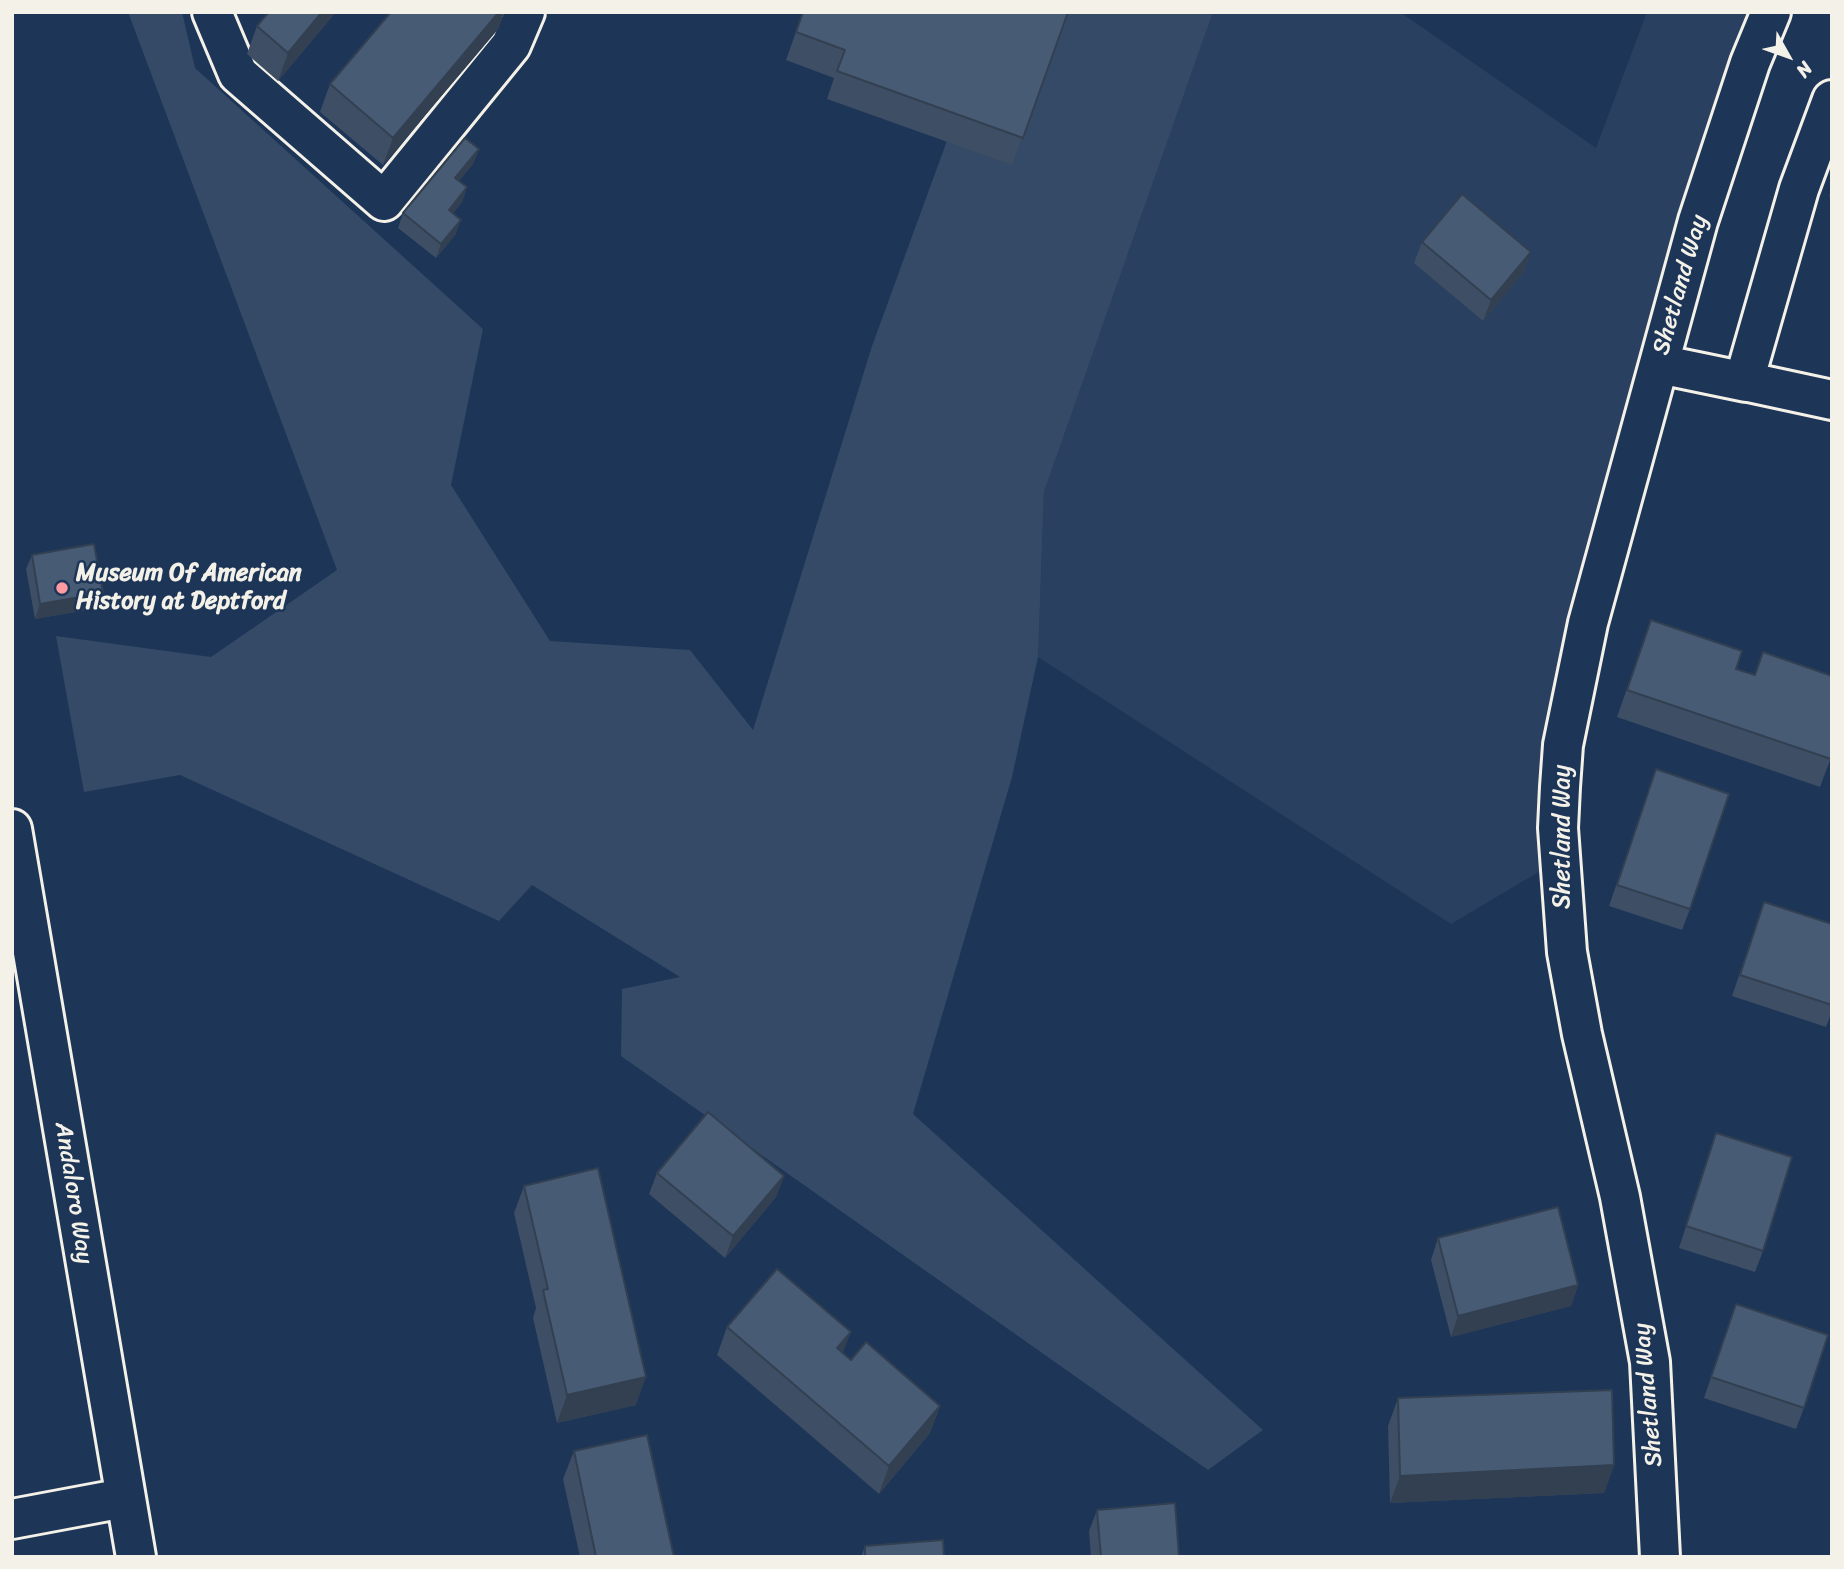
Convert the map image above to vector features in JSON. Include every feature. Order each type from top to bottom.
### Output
[{"type":"street","points":[[212,12],[238,74],[384,201],[511,45],[525,12]]},
{"type":"street","name":"Shetland Way","points":[[1660,1557],[1650,1362],[1620,1197],[1582,1034],[1567,952],[1558,828],[1563,745],[1588,623],[1659,364],[1723,142],[1771,12]]},
{"type":"street","points":[[1746,382],[1799,189],[1832,100]]},
{"type":"street","points":[[1659,364],[1832,400]]},
{"type":"street","name":"Andaloro Way","points":[[12,829],[136,1557]]},
{"type":"street","points":[[12,1520],[124,1498]]},
{"type":"shaded area","points":[[128,12],[182,12],[195,68],[483,329],[451,485],[550,641],[690,650],[753,730],[872,346],[994,12],[1213,12],[1044,492],[1038,657],[1012,777],[913,1114],[1263,1430],[1208,1470],[621,1056],[622,989],[680,977],[532,885],[499,921],[180,775],[84,792],[56,636],[211,657],[337,570]]},
{"type":"shaded area","points":[[1213,12],[1400,12],[1596,148],[1647,12],[1788,12],[1598,553],[1552,864],[1451,924],[1038,657],[1044,492]]},
{"type":"building","points":[[269,12],[322,12],[288,53],[257,26]]},
{"type":"building","points":[[391,12],[499,12],[393,138],[330,84]]},
{"type":"building","points":[[803,12],[1068,12],[1023,138],[837,71],[845,50],[796,32]]},
{"type":"building","points":[[465,138],[479,149],[455,178],[467,187],[449,210],[461,220],[441,244],[403,213]]},
{"type":"building","points":[[1462,194],[1531,252],[1491,300],[1422,242]]},
{"type":"building","name":"Museum Of American History at Deptford","points":[[94,544],[103,593],[40,604],[32,555]]},
{"type":"building","points":[[1651,620],[1742,651],[1736,669],[1755,675],[1763,652],[1832,676],[1831,759],[1627,690]]},
{"type":"building","points":[[1656,769],[1729,794],[1690,909],[1617,885]]},
{"type":"building","points":[[1764,902],[1832,924],[1832,1005],[1740,975]]},
{"type":"building","points":[[708,1112],[784,1176],[733,1236],[657,1173]]},
{"type":"building","points":[[1716,1133],[1792,1157],[1763,1251],[1686,1226]]},
{"type":"building","points":[[598,1168],[646,1377],[567,1395],[543,1290],[548,1289],[524,1186]]},
{"type":"building","points":[[1558,1207],[1578,1285],[1458,1316],[1438,1238]]},
{"type":"building","points":[[777,1269],[851,1332],[837,1348],[851,1360],[866,1342],[940,1406],[889,1466],[727,1327]]},
{"type":"building","points":[[1736,1304],[1828,1335],[1804,1408],[1711,1377]]},
{"type":"building","points":[[1612,1390],[1614,1465],[1400,1476],[1398,1398]]},
{"type":"building","points":[[647,1435],[674,1557],[596,1557],[574,1451]]},
{"type":"building","points":[[1175,1503],[1179,1557],[1101,1557],[1097,1510]]},
{"type":"building","points":[[943,1540],[944,1557],[865,1557],[865,1546]]},
{"type":"place","name":"Museum Of American History at Deptford","points":[[62,588]]}]
